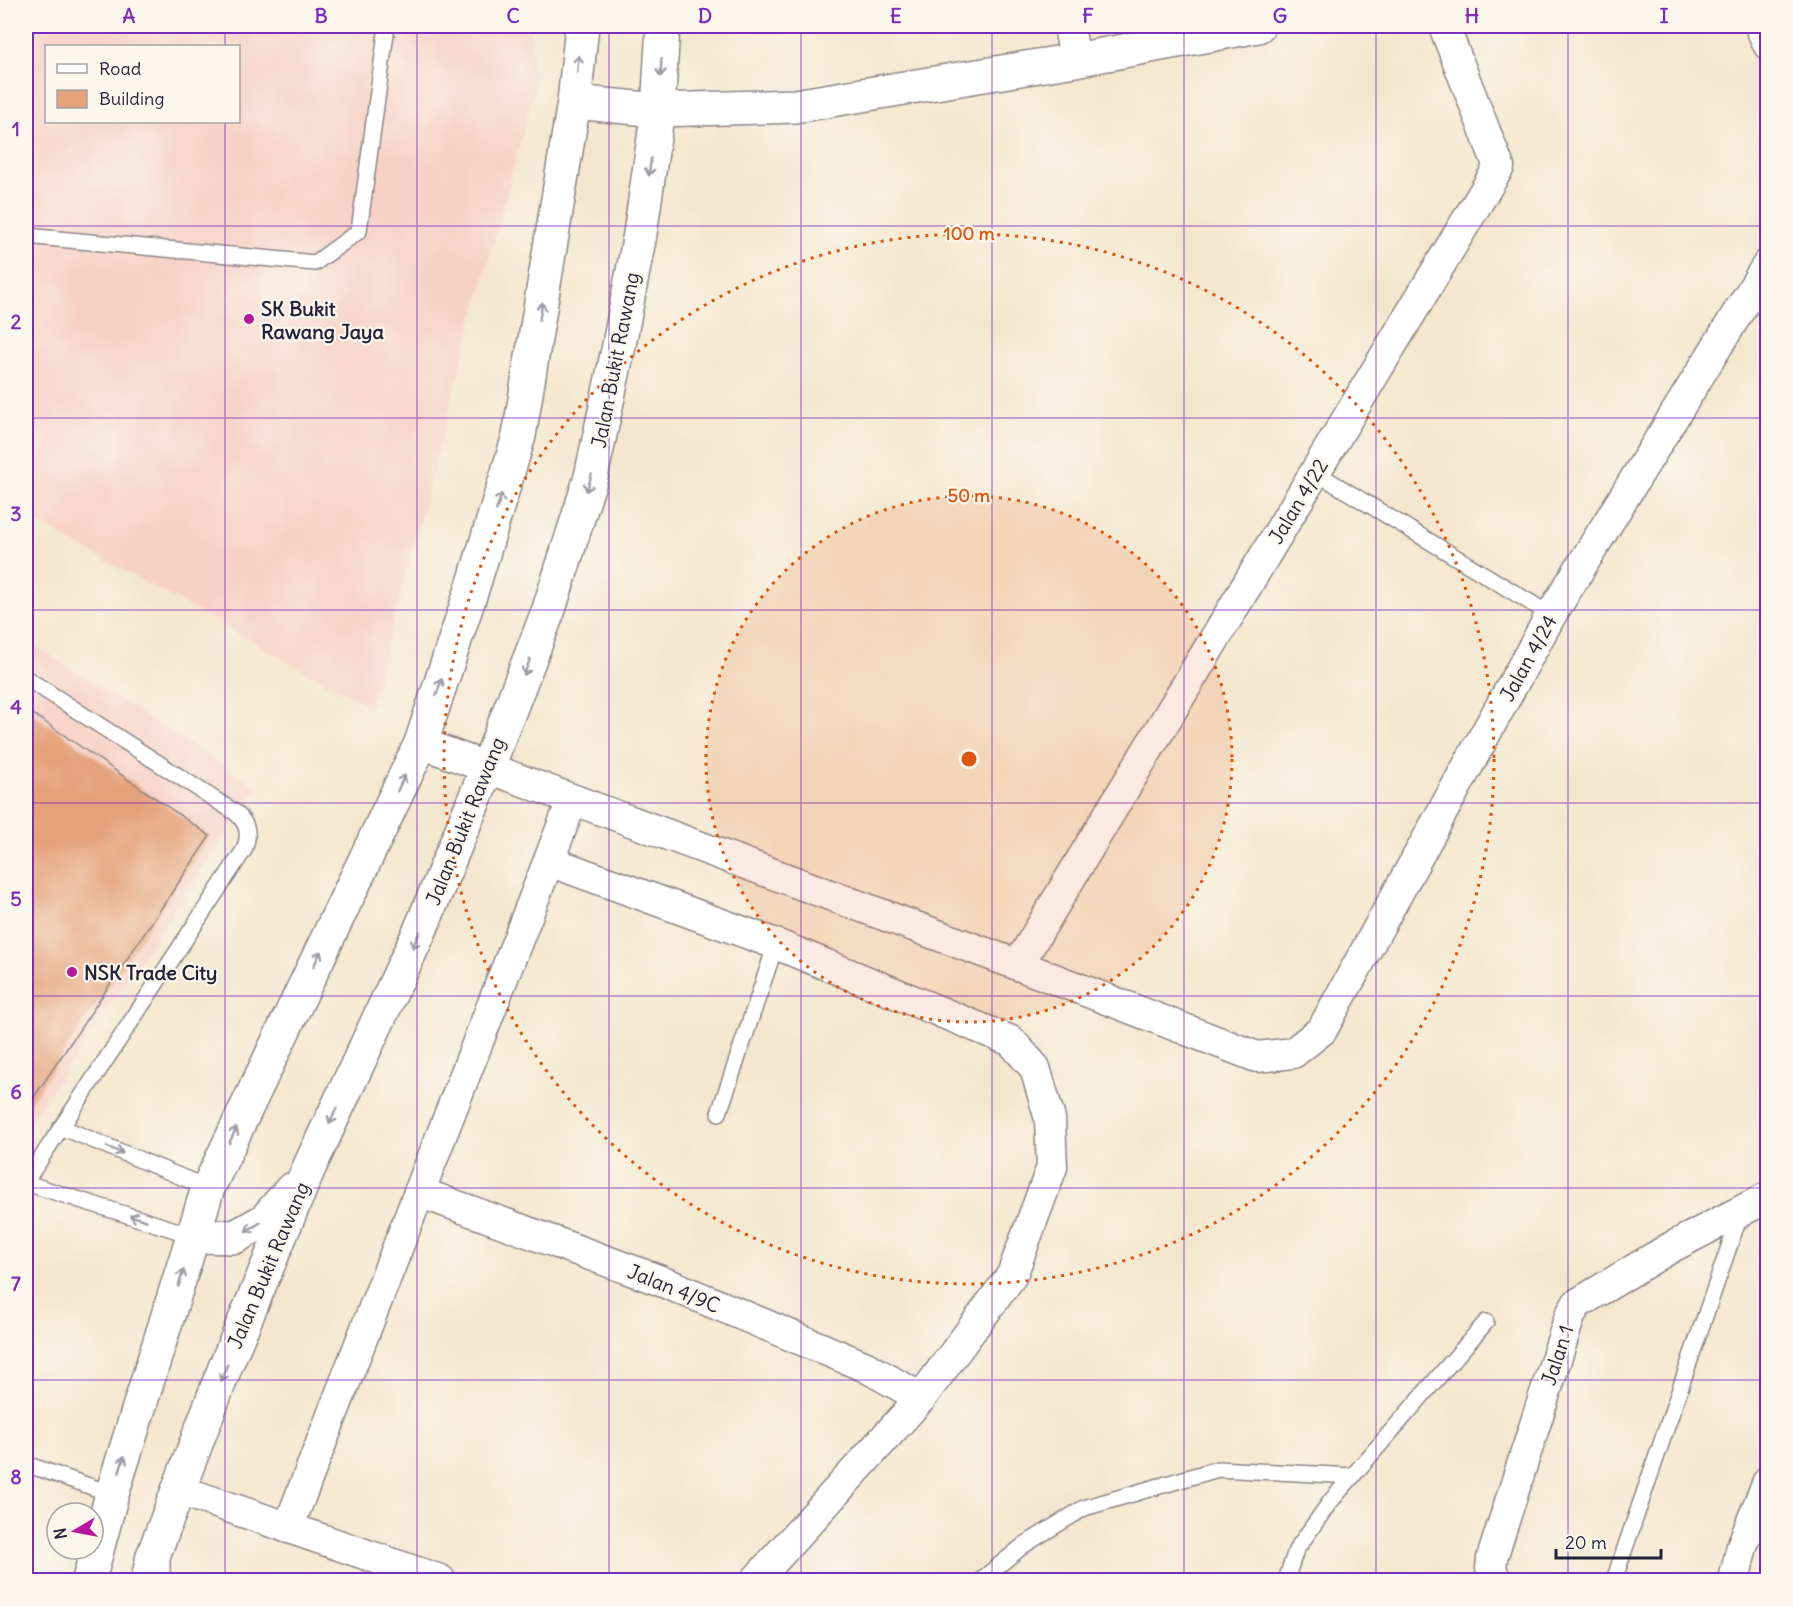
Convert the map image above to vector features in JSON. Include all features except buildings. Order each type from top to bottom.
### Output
[{"type":"street","points":[[89,1581],[112,1494],[208,1188],[420,743],[519,436],[574,102],[582,26]]},
{"type":"street","name":"Jalan Bukit Rawang","points":[[151,1572],[226,1365],[308,1170],[419,933],[487,770],[549,609],[591,477],[640,234],[658,110],[663,26]]},
{"type":"street","points":[[1069,26],[1076,60]]},
{"type":"street","points":[[574,102],[658,110],[795,106],[1076,60],[1258,26]]},
{"type":"street","name":"Jalan 4/22","points":[[1018,964],[1499,166],[1444,26]]},
{"type":"street","points":[[1760,26],[1767,44]]},
{"type":"street","name":"Jalan 4/24","points":[[1018,964],[1257,1057],[1293,1053],[1322,1029],[1551,615],[1767,264]]},
{"type":"street","points":[[420,743],[487,770],[1018,964]]},
{"type":"street","points":[[288,1528],[572,801]]},
{"type":"street","points":[[549,861],[776,944],[1011,1041],[1035,1068],[1050,1119],[1052,1167],[1012,1275],[921,1398],[756,1581]]},
{"type":"street","points":[[194,1236],[235,1237],[245,1232],[265,1220],[308,1170]]},
{"type":"street","name":"Jalan 4/9C","points":[[419,1192],[661,1281],[866,1367],[921,1398]]},
{"type":"street","name":"Jalan 1","points":[[1496,1581],[1491,1569],[1492,1558],[1573,1310],[1583,1300],[1660,1254],[1755,1203]]},
{"type":"street","points":[[1734,1581],[1742,1545],[1767,1480]]},
{"type":"street","points":[[179,1490],[441,1581]]},
{"type":"lane","points":[[26,236],[315,263],[358,231],[387,26]]},
{"type":"lane","points":[[1315,472],[1551,615]]},
{"type":"lane","points":[[26,678],[236,813],[244,820],[248,830],[244,850],[61,1128],[32,1163],[26,1182],[194,1236]]},
{"type":"lane","points":[[719,1113],[776,944]]},
{"type":"lane","points":[[61,1128],[208,1188]]},
{"type":"lane","points":[[1614,1581],[1755,1203]]},
{"type":"lane","points":[[1286,1581],[1296,1550],[1353,1476],[1486,1322]]},
{"type":"lane","points":[[26,1464],[112,1494]]},
{"type":"lane","points":[[981,1581],[1024,1545],[1084,1508],[1218,1469],[1353,1476]]},
{"type":"shaded area","name":"SK Bukit Rawang Jaya","points":[[26,26],[530,26],[535,87],[370,707],[26,516]]},
{"type":"shaded area","name":"NSK Trade City","points":[[26,640],[257,788],[26,1129]]},
{"type":"place","name":"SK Bukit Rawang Jaya","points":[[249,319]]},
{"type":"place","name":"NSK Trade City","points":[[72,972]]}]
